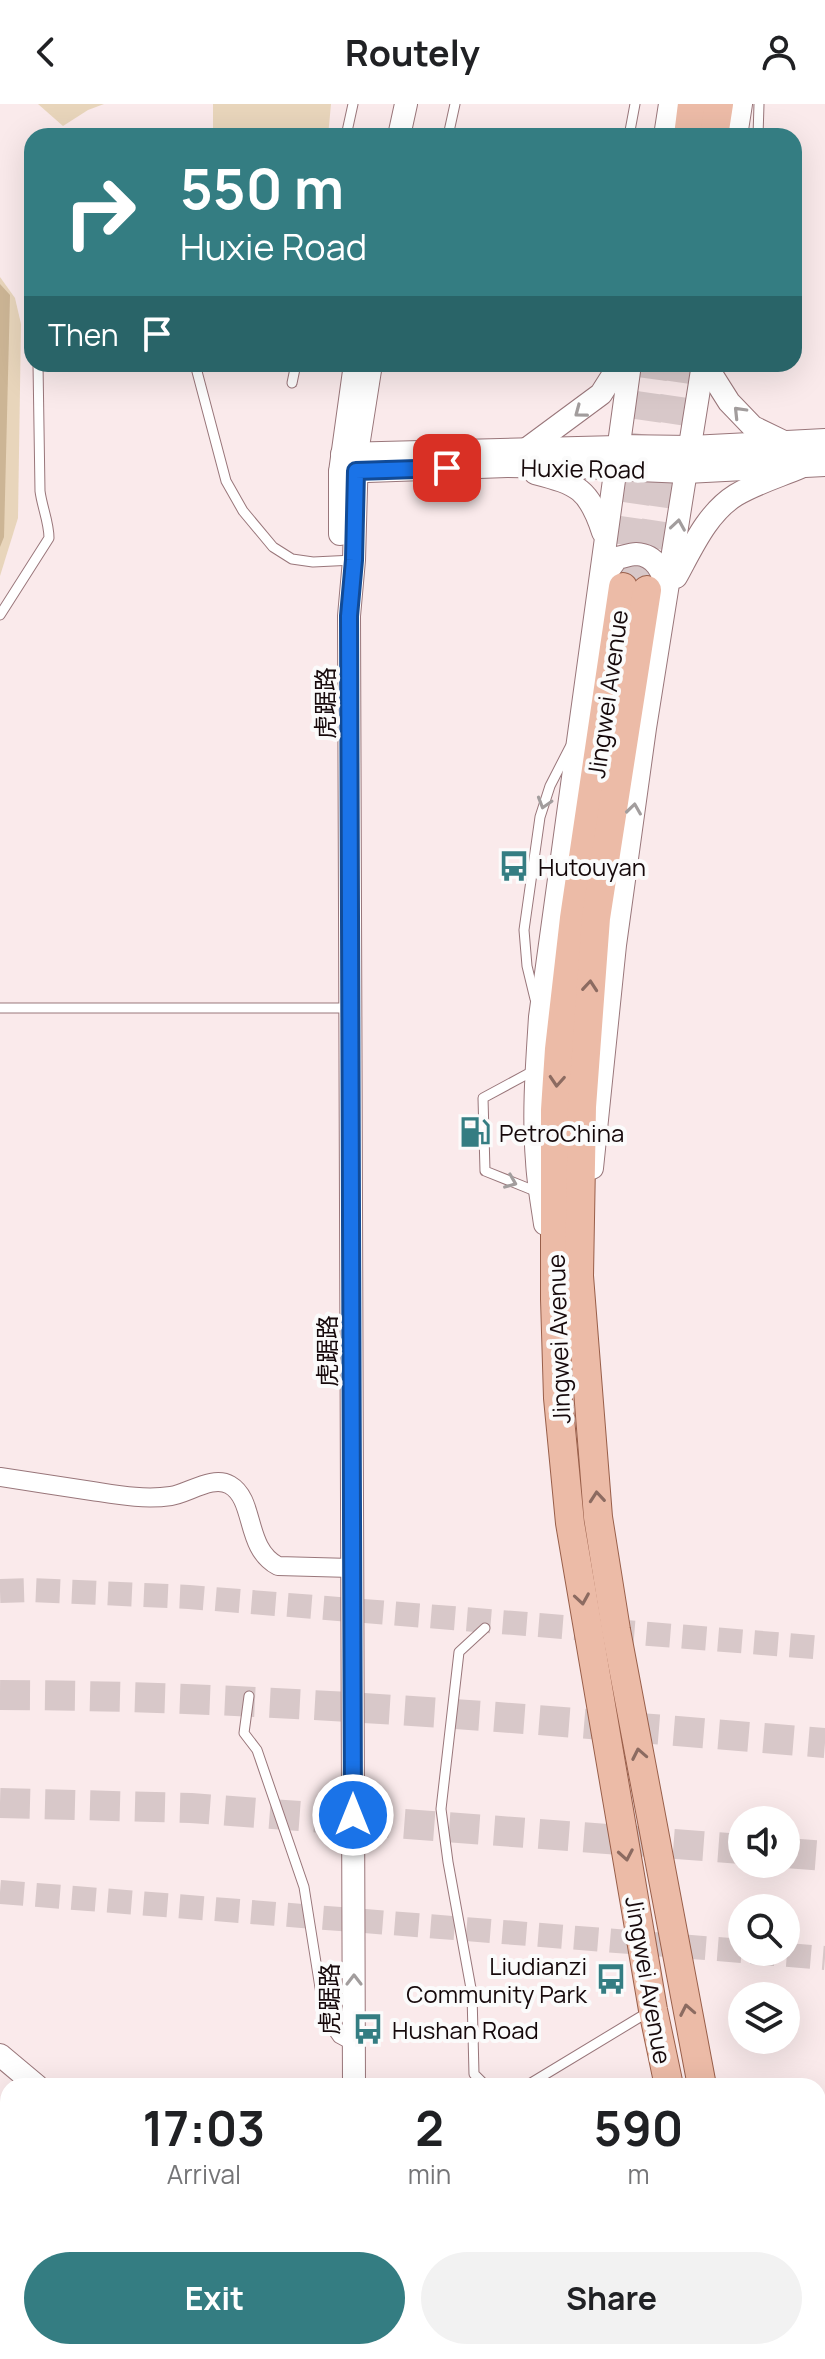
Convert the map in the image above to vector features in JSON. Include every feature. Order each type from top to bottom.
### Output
[{"type":"main road","points":[[689,128],[692,104]]},
{"type":"main road","points":[[715,128],[719,104]]},
{"type":"main road","name":"Huxie Road","points":[[689,460],[825,441]]},
{"type":"main road","name":"Huxie Road","points":[[617,458],[813,465]]},
{"type":"main road","name":"Jingwei Avenue","points":[[634,588],[596,918],[582,1107],[579,1276],[598,1517],[616,1630],[700,2078]]},
{"type":"main road","name":"Jingwei Avenue","points":[[634,588],[574,918],[559,1049],[555,1110],[555,1299],[558,1398],[570,1523],[667,2078]]},
{"type":"street","points":[[401,128],[406,104]]},
{"type":"street","points":[[416,128],[421,104]]},
{"type":"street","points":[[666,128],[670,104]]},
{"type":"street","points":[[737,128],[741,104]]},
{"type":"street","name":"虎踞路","points":[[354,2078],[352,1008],[347,560],[355,372]]},
{"type":"street","name":"虎踞路","points":[[349,462],[369,372]]},
{"type":"street","points":[[527,448],[601,394],[615,372]]},
{"type":"street","points":[[605,539],[629,372]]},
{"type":"street","points":[[555,1299],[536,1134],[536,1070],[540,1017],[578,734],[634,588],[689,460],[703,372]]},
{"type":"street","points":[[709,372],[729,402],[753,427],[788,444]]},
{"type":"street","name":"Huxie Road","points":[[349,462],[527,448],[617,458]]},
{"type":"street","name":"Huxie Road","points":[[349,462],[507,466],[617,458]]},
{"type":"street","points":[[634,588],[697,537],[721,507],[736,495],[813,465]]},
{"type":"street","points":[[507,466],[559,479],[584,492],[594,506],[605,539],[634,588]]},
{"type":"street","points":[[0,1477],[140,1498],[173,1496],[214,1482],[226,1482],[242,1498],[261,1553],[269,1561],[278,1566],[351,1568]]},
{"type":"street","points":[[0,2055],[27,2078]]},
{"type":"lane","points":[[348,128],[353,104]]},
{"type":"lane","points":[[450,128],[455,104]]},
{"type":"lane","points":[[630,128],[635,104]]},
{"type":"lane","points":[[758,128],[759,104]]},
{"type":"lane","points":[[0,615],[49,538],[40,491],[38,372]]},
{"type":"lane","points":[[197,372],[226,481],[243,511],[273,547],[292,559],[313,562],[347,560]]},
{"type":"lane","points":[[292,383],[294,372]]},
{"type":"lane","points":[[0,1008],[352,1008]]},
{"type":"lane","points":[[536,1070],[483,1098],[485,1171],[541,1193]]},
{"type":"lane","points":[[478,2078],[474,2074],[472,1994],[441,1809],[459,1652],[485,1628]]},
{"type":"lane","points":[[249,1696],[244,1733],[257,1750],[304,1887],[325,2019],[338,2038],[354,2046]]},
{"type":"lane","points":[[539,2078],[653,2010]]},
{"type":"shaded area","points":[[38,104],[104,104],[63,126]]},
{"type":"shaded area","points":[[213,104],[331,104],[329,128],[213,128]]},
{"type":"shaded area","points":[[0,277],[15,298],[21,324],[18,518],[0,576]]},
{"type":"shaded area","points":[[0,284],[10,295],[4,537],[0,547]]},
{"type":"tunnel","points":[[623,587],[654,372]]},
{"type":"tunnel","points":[[647,590],[678,372]]},
{"type":"tunnel","points":[[0,1591],[189,1597],[825,1648]]},
{"type":"tunnel","points":[[0,1695],[310,1705],[825,1743]]},
{"type":"tunnel","points":[[0,1803],[191,1808],[728,1848]]},
{"type":"tunnel","points":[[800,1854],[825,1856]]},
{"type":"tunnel","points":[[0,1892],[728,1950]]},
{"type":"tunnel","points":[[800,1956],[825,1958]]},
{"type":"place","name":"Hutouyan","points":[[514,866]]},
{"type":"place","name":"PetroChina","points":[[475,1132]]},
{"type":"place","name":"Liudianzi Community Park","points":[[611,1979]]},
{"type":"place","name":"Hushan Road","points":[[368,2029]]},
{"type":"route","points":[[353,1815],[349,616],[356,471],[447,468]]}]
